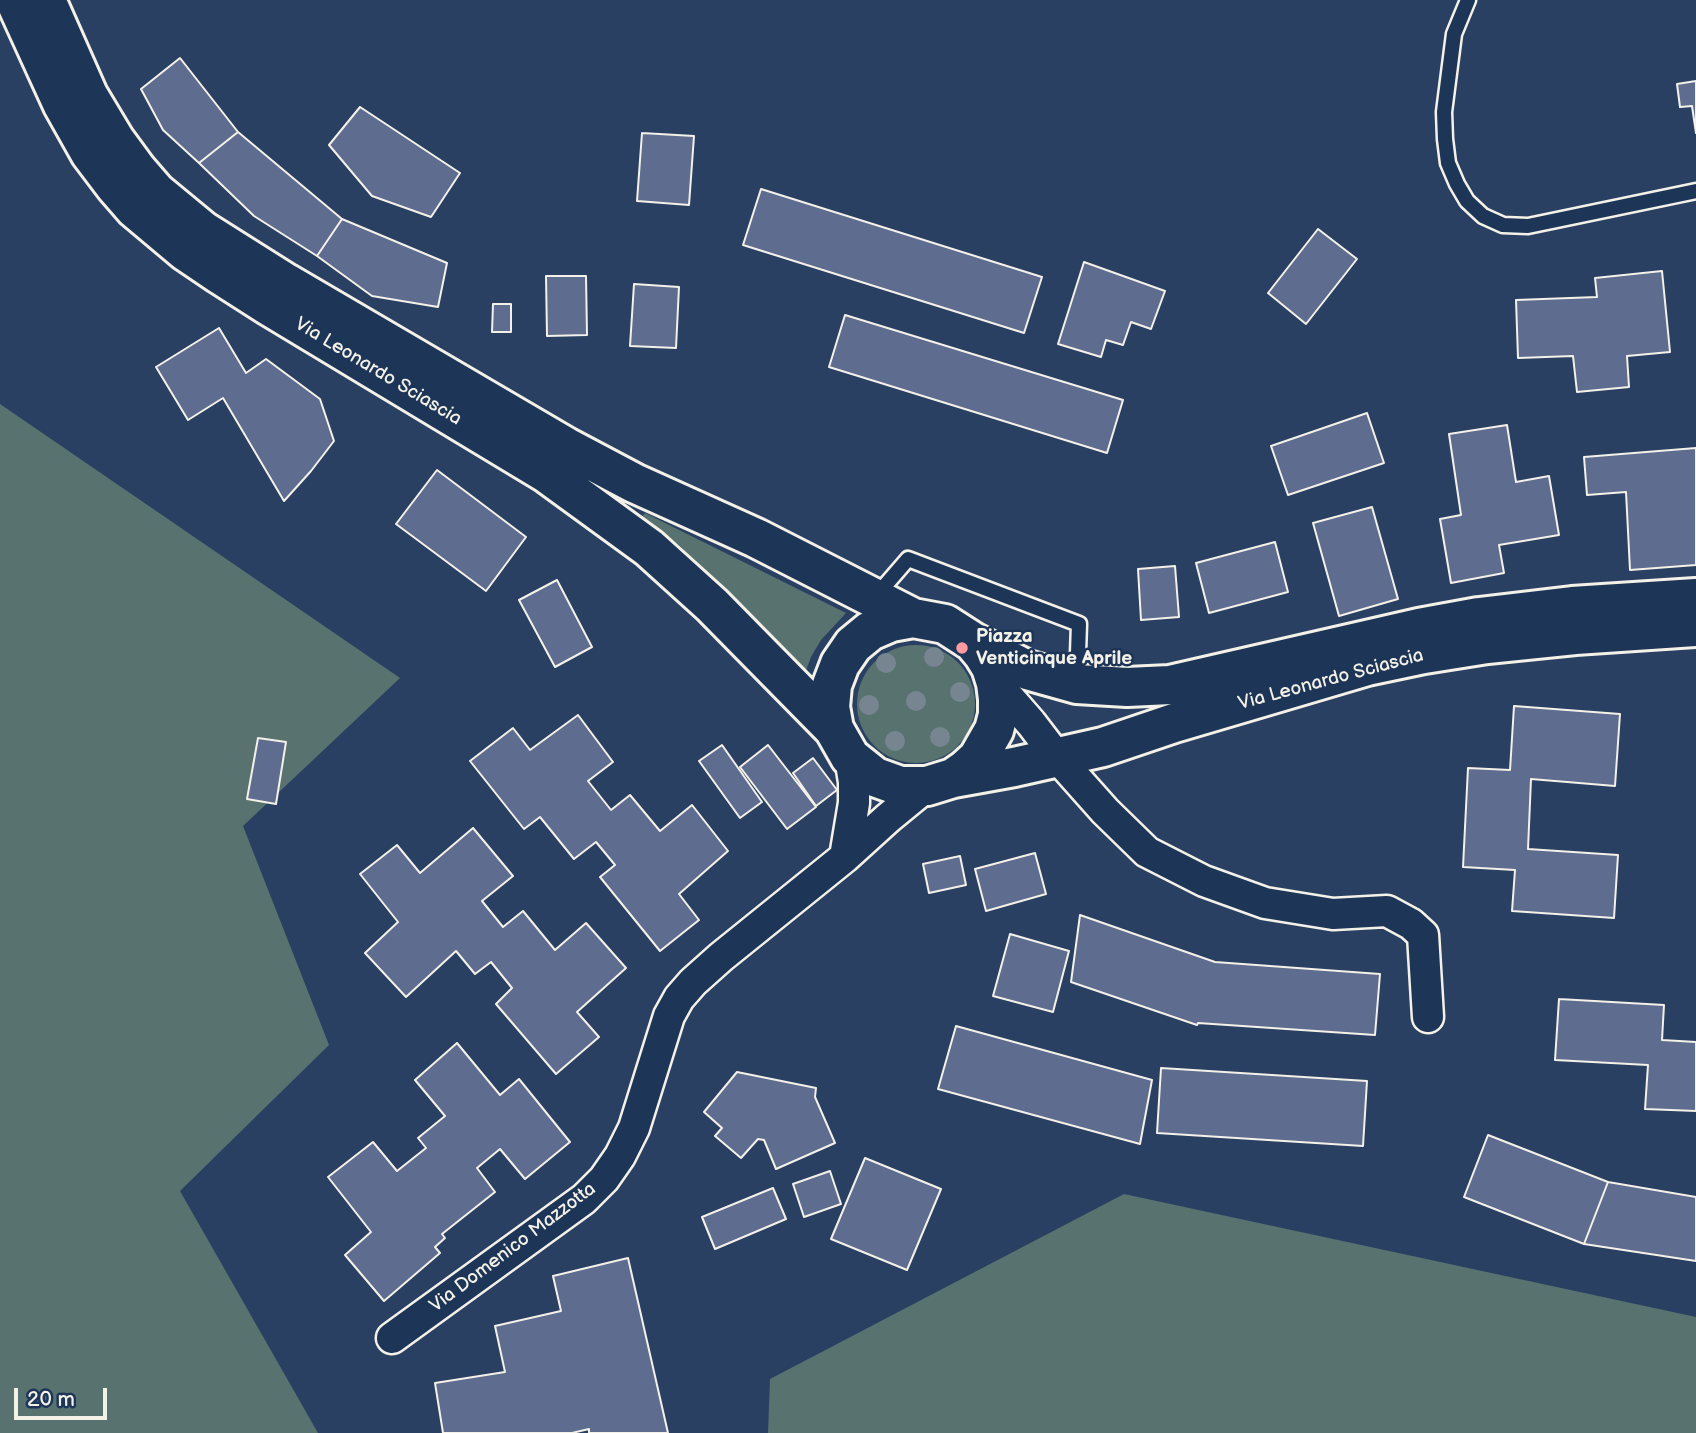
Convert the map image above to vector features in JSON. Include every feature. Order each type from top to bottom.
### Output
[{"type":"street","name":"Via Leonardo Sciascia","points":[[15,0],[63,105],[90,153],[135,209],[186,251],[269,306],[546,473],[649,548],[704,597],[842,743]]},
{"type":"street","name":"Via Leonardo Sciascia","points":[[46,0],[88,95],[115,140],[156,192],[202,230],[286,284],[566,447],[634,483],[756,538],[913,618]]},
{"type":"street","points":[[611,520],[634,483]]},
{"type":"street","name":"Via Leonardo Sciascia","points":[[973,642],[1027,670],[1083,685],[1127,687],[1170,685],[1419,628],[1479,617],[1572,606],[1687,613]]},
{"type":"street","name":"Via Leonardo Sciascia","points":[[940,782],[1103,747],[1174,723],[1367,666],[1487,644],[1575,635],[1687,613]]},
{"type":"street","points":[[842,743],[875,777],[900,786],[940,782],[966,769],[978,758],[994,730],[998,715],[996,683],[983,653],[973,642],[945,624],[913,618],[891,622],[870,631],[853,645],[840,664],[832,685],[830,707],[854,782],[854,803],[845,857]]},
{"type":"street","points":[[996,683],[1105,811],[1147,852],[1204,881],[1265,903],[1333,914],[1387,911],[1411,923],[1423,935],[1428,1017]]},
{"type":"street","points":[[1103,747],[1097,766],[1097,783],[1105,811]]},
{"type":"street","points":[[1014,767],[1072,790],[1105,811]]},
{"type":"street","name":"Via Domenico Mazzotta","points":[[392,1338],[584,1199],[604,1179],[620,1156],[634,1128],[669,1016],[679,998],[721,957],[845,857],[888,818],[940,782]]},
{"type":"lane","points":[[1468,0],[1454,34],[1444,112],[1445,139],[1448,163],[1457,184],[1467,201],[1483,216],[1503,225],[1528,226],[1696,191]]},
{"type":"lane","points":[[866,593],[908,559],[1079,624],[1083,685]]},
{"type":"green space","points":[[0,404],[400,678],[243,826],[329,1045],[180,1191],[318,1433],[0,1433]]},
{"type":"green space","points":[[645,513],[846,613],[821,640],[805,673],[679,545],[640,519]]},
{"type":"green space","points":[[916,645],[939,649],[958,662],[971,681],[975,704],[971,727],[958,746],[939,759],[916,763],[893,759],[874,746],[861,727],[857,704],[861,681],[874,662],[893,649]]},
{"type":"green space","points":[[1124,1194],[1696,1317],[1696,1433],[768,1433],[770,1379]]},
{"type":"building","points":[[180,58],[238,132],[199,163],[163,130],[141,89]]},
{"type":"building","points":[[1696,81],[1696,133],[1692,106],[1680,107],[1677,84]]},
{"type":"building","points":[[360,107],[460,173],[431,217],[372,196],[329,145]]},
{"type":"building","points":[[238,132],[342,219],[317,256],[254,216],[199,163]]},
{"type":"building","points":[[642,133],[694,136],[689,205],[637,201]]},
{"type":"building","points":[[761,189],[1042,277],[1024,333],[743,245]]},
{"type":"building","points":[[342,219],[447,263],[438,307],[372,296],[317,256]]},
{"type":"building","points":[[1318,229],[1357,259],[1306,324],[1268,293]]},
{"type":"building","points":[[1084,262],[1165,291],[1151,329],[1131,322],[1123,345],[1106,340],[1101,357],[1058,344]]},
{"type":"building","points":[[1662,271],[1670,352],[1627,356],[1629,387],[1577,392],[1573,356],[1518,358],[1516,300],[1597,297],[1595,278]]},
{"type":"building","points":[[546,276],[586,276],[587,335],[547,336]]},
{"type":"building","points":[[634,284],[679,287],[676,348],[630,346]]},
{"type":"building","points":[[493,304],[511,304],[511,332],[492,332]]},
{"type":"building","points":[[845,315],[1123,400],[1107,453],[829,367]]},
{"type":"building","points":[[219,328],[246,373],[266,359],[320,399],[334,441],[284,501],[223,398],[188,420],[156,367]]},
{"type":"building","points":[[1367,413],[1384,463],[1288,495],[1271,446]]},
{"type":"building","points":[[1507,425],[1516,482],[1549,476],[1559,535],[1499,545],[1504,573],[1451,583],[1440,519],[1461,515],[1449,434]]},
{"type":"building","points":[[1696,448],[1696,565],[1630,570],[1626,492],[1587,495],[1584,457]]},
{"type":"building","points":[[437,470],[526,537],[486,591],[396,524]]},
{"type":"building","points":[[1372,507],[1398,599],[1339,616],[1313,523]]},
{"type":"building","points":[[1275,542],[1288,592],[1209,613],[1196,563]]},
{"type":"building","points":[[1175,566],[1179,617],[1141,620],[1138,569]]},
{"type":"building","points":[[557,580],[592,647],[555,667],[519,600]]},
{"type":"building","points":[[1514,706],[1620,714],[1615,786],[1531,779],[1528,849],[1618,855],[1614,918],[1512,911],[1515,870],[1463,867],[1468,768],[1510,770]]},
{"type":"building","points":[[578,715],[613,762],[588,781],[611,810],[630,795],[660,831],[692,805],[728,851],[679,894],[699,920],[660,951],[600,877],[615,865],[596,842],[574,859],[540,817],[524,829],[470,761],[513,728],[530,750]]},
{"type":"building","points":[[258,738],[286,742],[276,804],[247,799]]},
{"type":"building","points":[[722,745],[762,802],[740,818],[699,761]]},
{"type":"building","points":[[768,745],[816,807],[787,829],[740,767]]},
{"type":"building","points":[[813,758],[837,790],[816,806],[793,773]]},
{"type":"building","points":[[473,828],[513,876],[482,901],[503,927],[523,911],[555,950],[586,923],[626,968],[577,1012],[599,1037],[556,1074],[496,1004],[512,988],[491,962],[475,974],[456,951],[406,997],[365,953],[398,922],[360,874],[397,845],[420,873]]},
{"type":"building","points":[[1035,853],[1046,894],[986,911],[975,869]]},
{"type":"building","points":[[960,856],[966,885],[929,893],[923,864]]},
{"type":"building","points":[[1080,915],[1215,962],[1380,974],[1375,1035],[1197,1025],[1071,982]]},
{"type":"building","points":[[1010,934],[1069,951],[1053,1012],[993,996]]},
{"type":"building","points":[[1559,999],[1664,1005],[1662,1040],[1696,1042],[1696,1111],[1645,1109],[1648,1065],[1555,1060]]},
{"type":"building","points":[[956,1026],[1152,1080],[1140,1144],[938,1089]]},
{"type":"building","points":[[457,1043],[500,1095],[519,1079],[570,1142],[525,1179],[500,1149],[477,1168],[495,1192],[442,1234],[445,1238],[435,1247],[440,1253],[384,1301],[345,1255],[371,1232],[328,1177],[373,1142],[397,1171],[426,1148],[418,1138],[445,1116],[415,1080]]},
{"type":"building","points":[[1161,1068],[1367,1081],[1363,1146],[1157,1133]]},
{"type":"building","points":[[737,1072],[816,1088],[815,1097],[835,1143],[776,1169],[764,1140],[758,1139],[741,1158],[715,1136],[722,1128],[704,1112]]},
{"type":"building","points":[[1488,1135],[1608,1182],[1584,1244],[1464,1197]]},
{"type":"building","points":[[865,1158],[941,1189],[907,1270],[831,1239]]},
{"type":"building","points":[[830,1171],[841,1204],[804,1217],[793,1184]]},
{"type":"building","points":[[1608,1182],[1696,1197],[1696,1261],[1584,1244]]},
{"type":"building","points":[[773,1188],[786,1219],[715,1249],[702,1217]]},
{"type":"building","points":[[628,1258],[668,1433],[589,1433],[589,1429],[572,1433],[443,1433],[435,1383],[505,1372],[495,1326],[561,1311],[553,1276]]},
{"type":"place","name":"Piazza Venticinque Aprile","points":[[962,648]]}]
